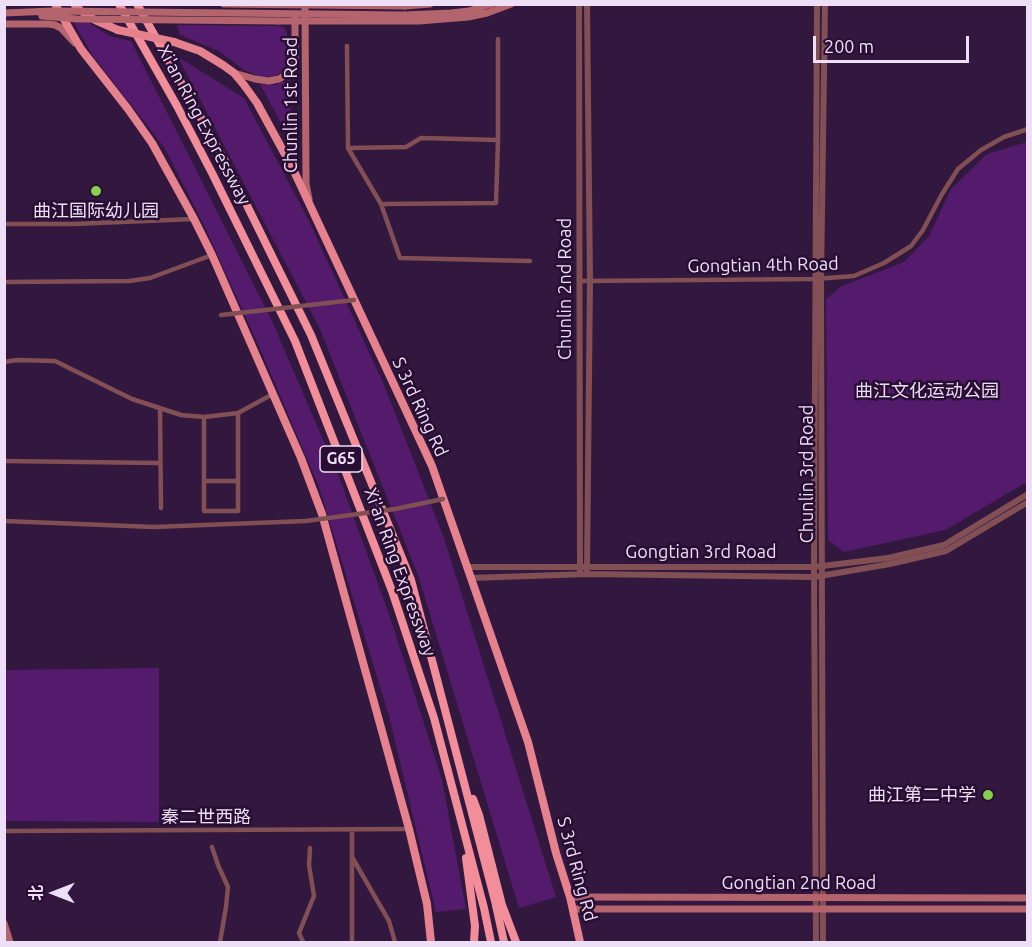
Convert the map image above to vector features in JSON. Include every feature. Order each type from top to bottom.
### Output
[{"type":"highway","points":[[55,4],[81,49],[152,143],[194,219],[301,458],[322,514],[409,829],[427,904],[431,942]]},
{"type":"highway","name":"S 3rd Ring Rd","points":[[74,4],[81,12],[118,30],[174,42],[200,51],[234,73],[257,103],[293,169],[432,466],[528,742],[580,942]]},
{"type":"highway","name":"Xi'an Ring Expressway","points":[[119,4],[212,172],[295,340],[392,591],[434,718],[491,942]]},
{"type":"highway","name":"Xi'an Ring Expressway","points":[[137,4],[226,163],[311,335],[411,580],[504,942]]},
{"type":"highway","points":[[451,735],[479,815],[502,905],[516,942]]},
{"type":"highway","points":[[449,772],[468,868],[475,926],[474,942]]},
{"type":"main road","points":[[44,4],[81,49]]},
{"type":"main road","points":[[224,4],[405,6],[430,4]]},
{"type":"main road","name":"Chunlin 1st Road","points":[[234,73],[269,81],[279,79],[291,68],[295,58],[294,4]]},
{"type":"main road","name":"Chunlin 1st Road","points":[[305,4],[306,183],[310,205]]},
{"type":"main road","points":[[15,14],[53,11],[425,15],[460,12],[490,4]]},
{"type":"main road","points":[[4,13],[77,19],[420,21],[487,13],[511,4]]},
{"type":"main road","points":[[4,24],[49,24],[62,28]]},
{"type":"main road","name":"Gongtian 2nd Road","points":[[570,897],[1028,898]]},
{"type":"main road","name":"Gongtian 2nd Road","points":[[573,909],[1028,909]]},
{"type":"main road","points":[[4,923],[10,942]]},
{"type":"street","name":"Chunlin 2nd Road","points":[[579,4],[583,571]]},
{"type":"street","name":"Chunlin 2nd Road","points":[[583,571],[590,280],[587,4]]},
{"type":"street","name":"Chunlin 3rd Road","points":[[817,4],[820,909],[823,942]]},
{"type":"street","name":"Chunlin 3rd Road","points":[[818,279],[825,4]]},
{"type":"street","points":[[381,204],[495,203],[498,140],[498,39]]},
{"type":"street","points":[[347,46],[348,148],[381,204],[400,258],[530,261]]},
{"type":"street","name":"Gongtian 4th Road","points":[[580,281],[818,279],[854,276],[884,263],[910,246],[923,230],[958,169],[996,141],[1028,129]]},
{"type":"street","points":[[348,148],[406,147],[421,138],[498,140]]},
{"type":"street","points":[[4,224],[73,224],[194,219]]},
{"type":"street","points":[[4,282],[129,281],[150,278],[212,255]]},
{"type":"street","points":[[221,315],[354,300]]},
{"type":"street","points":[[4,362],[56,361],[132,399],[181,415],[204,417],[238,413],[273,394]]},
{"type":"street","points":[[160,408],[160,508]]},
{"type":"street","points":[[204,417],[204,511],[238,511],[238,413]]},
{"type":"street","points":[[4,461],[159,463]]},
{"type":"street","points":[[204,481],[238,481]]},
{"type":"street","name":"Gongtian 3rd Road","points":[[471,578],[583,571],[818,566],[888,558],[944,545],[1028,494]]},
{"type":"street","points":[[4,521],[154,527],[306,521],[395,509],[443,499]]},
{"type":"street","name":"Gongtian 3rd Road","points":[[467,567],[818,576],[890,564],[946,551],[1028,502]]},
{"type":"street","name":"秦二世西路","points":[[4,831],[409,829]]},
{"type":"street","points":[[352,830],[352,942]]},
{"type":"street","points":[[212,847],[228,887],[220,942]]},
{"type":"street","points":[[303,942],[299,933],[314,896],[309,865],[310,848]]},
{"type":"street","points":[[352,856],[389,921],[395,942]]},
{"type":"street","name":"Chunlin 3rd Road","points":[[816,942],[820,909]]},
{"type":"green space","points":[[74,23],[89,23],[110,36],[131,41],[272,321],[339,477],[390,617],[442,780],[466,909],[436,912],[389,716],[319,487],[262,353],[203,223],[164,147],[93,56]]},
{"type":"green space","points":[[177,25],[279,26],[287,33],[287,64],[284,71],[273,77],[259,76],[244,70],[219,51],[180,35]]},
{"type":"green space","points":[[178,57],[244,98],[309,221],[384,385],[444,538],[556,897],[519,908],[419,578],[320,329]]},
{"type":"green space","points":[[290,79],[291,131],[287,134],[260,84],[275,85]]},
{"type":"green space","name":"曲江文化运动公园","points":[[1027,142],[1027,482],[945,530],[844,552],[828,540],[826,299],[842,286],[904,262],[929,236],[951,189],[987,154]]},
{"type":"green space","points":[[159,668],[159,822],[5,821],[5,670]]},
{"type":"place","name":"曲江国际幼儿园","points":[[96,191]]},
{"type":"place","name":"曲江第二中学","points":[[988,795]]}]
